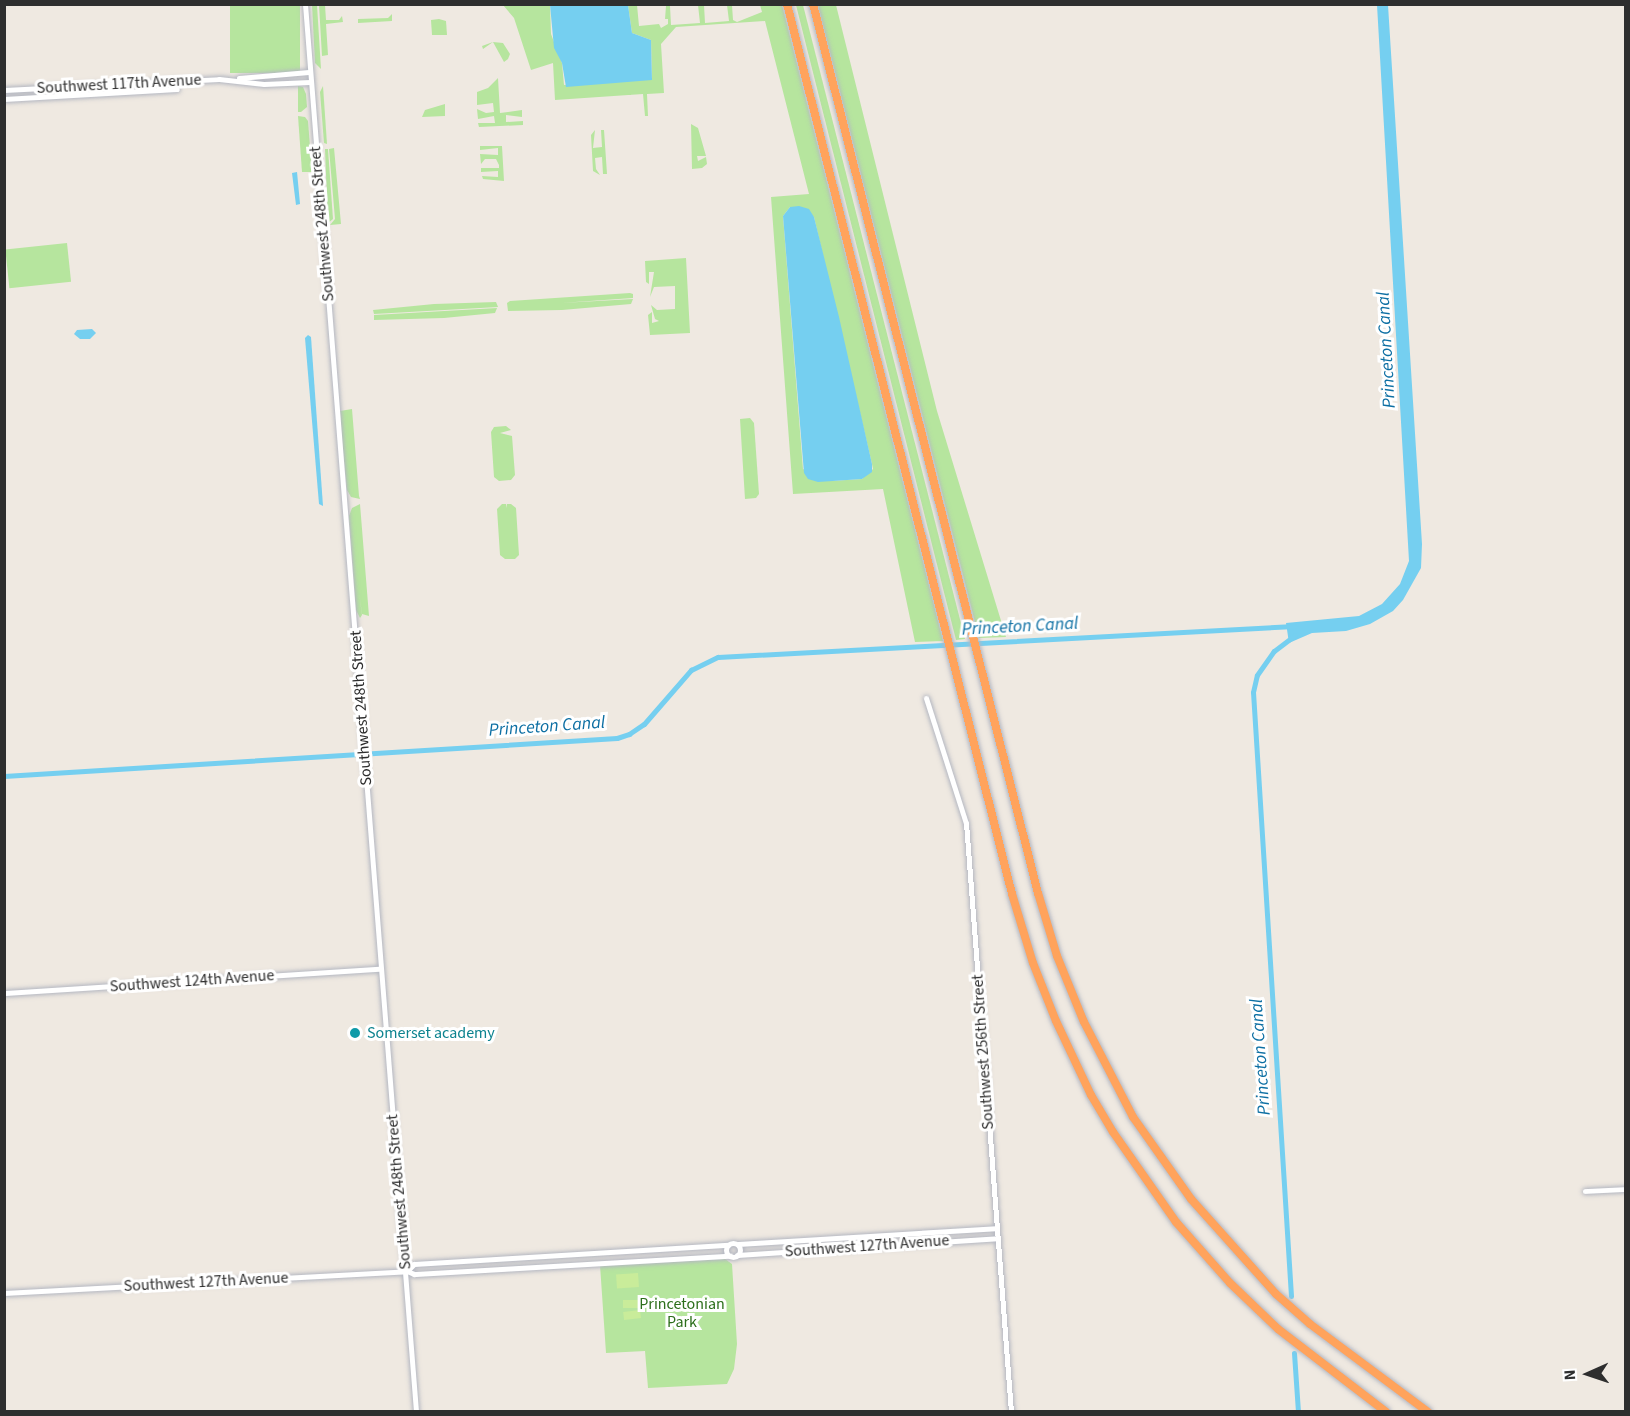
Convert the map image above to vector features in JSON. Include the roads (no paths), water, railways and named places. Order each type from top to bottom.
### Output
[{"type":"highway","points":[[788,4],[1022,929],[1048,1002],[1074,1061],[1113,1132],[1151,1189],[1208,1258],[1278,1329],[1386,1412]]},
{"type":"highway","points":[[813,4],[1038,893],[1060,965],[1084,1022],[1119,1092],[1154,1150],[1191,1199],[1276,1293],[1310,1324],[1428,1412]]},
{"type":"street","name":"Southwest 248th Street","points":[[305,4],[380,969],[407,1271],[416,1412]]},
{"type":"street","name":"Southwest 117th Avenue","points":[[4,90],[234,80],[309,72]]},
{"type":"street","name":"Southwest 117th Avenue","points":[[234,80],[268,84],[310,82]]},
{"type":"street","name":"Southwest 117th Avenue","points":[[4,99],[177,89]]},
{"type":"street","name":"Southwest 256th Street","points":[[926,698],[966,823],[1011,1412]]},
{"type":"street","name":"Southwest 124th Avenue","points":[[4,993],[380,969]]},
{"type":"street","points":[[1585,1191],[1626,1189]]},
{"type":"street","name":"Southwest 127th Avenue","points":[[407,1271],[414,1264],[996,1227]]},
{"type":"street","name":"Southwest 127th Avenue","points":[[4,1293],[407,1271],[414,1274],[997,1238]]},
{"type":"street","points":[[728,1245],[727,1251],[734,1255],[740,1251],[738,1244]]},
{"type":"street","points":[[657,1250],[658,1260]]},
{"type":"water","points":[[550,5],[628,5],[632,33],[651,40],[652,80],[566,87],[562,63],[554,48]]},
{"type":"water","name":"Princeton Canal","points":[[1377,5],[1388,5],[1422,544],[1421,568],[1403,600],[1393,611],[1370,624],[1346,631],[1312,633],[1289,643],[1286,623],[1359,616],[1382,604],[1400,584],[1409,561]]},
{"type":"water","points":[[297,172],[300,204],[296,205],[292,173]]},
{"type":"water","points":[[799,206],[809,209],[814,217],[839,317],[872,464],[872,472],[862,479],[818,482],[808,479],[804,473],[783,216],[790,207]]},
{"type":"water","points":[[92,329],[96,333],[90,339],[80,339],[74,334],[77,330]]},
{"type":"water","points":[[308,335],[311,337],[323,506],[319,504],[305,338]]},
{"type":"waterway","name":"Princeton Canal","points":[[4,776],[617,738],[629,734],[644,724],[691,670],[718,657],[1294,626]]},
{"type":"waterway","name":"Princeton Canal","points":[[1291,1296],[1253,692],[1257,675],[1274,651],[1295,635]]},
{"type":"waterway","name":"Princeton Canal","points":[[1294,1353],[1298,1412]]},
{"type":"place","name":"Somerset academy","points":[[355,1033]]},
{"type":"park label","name":"Princetonian Park","points":[[682,1313]]}]
